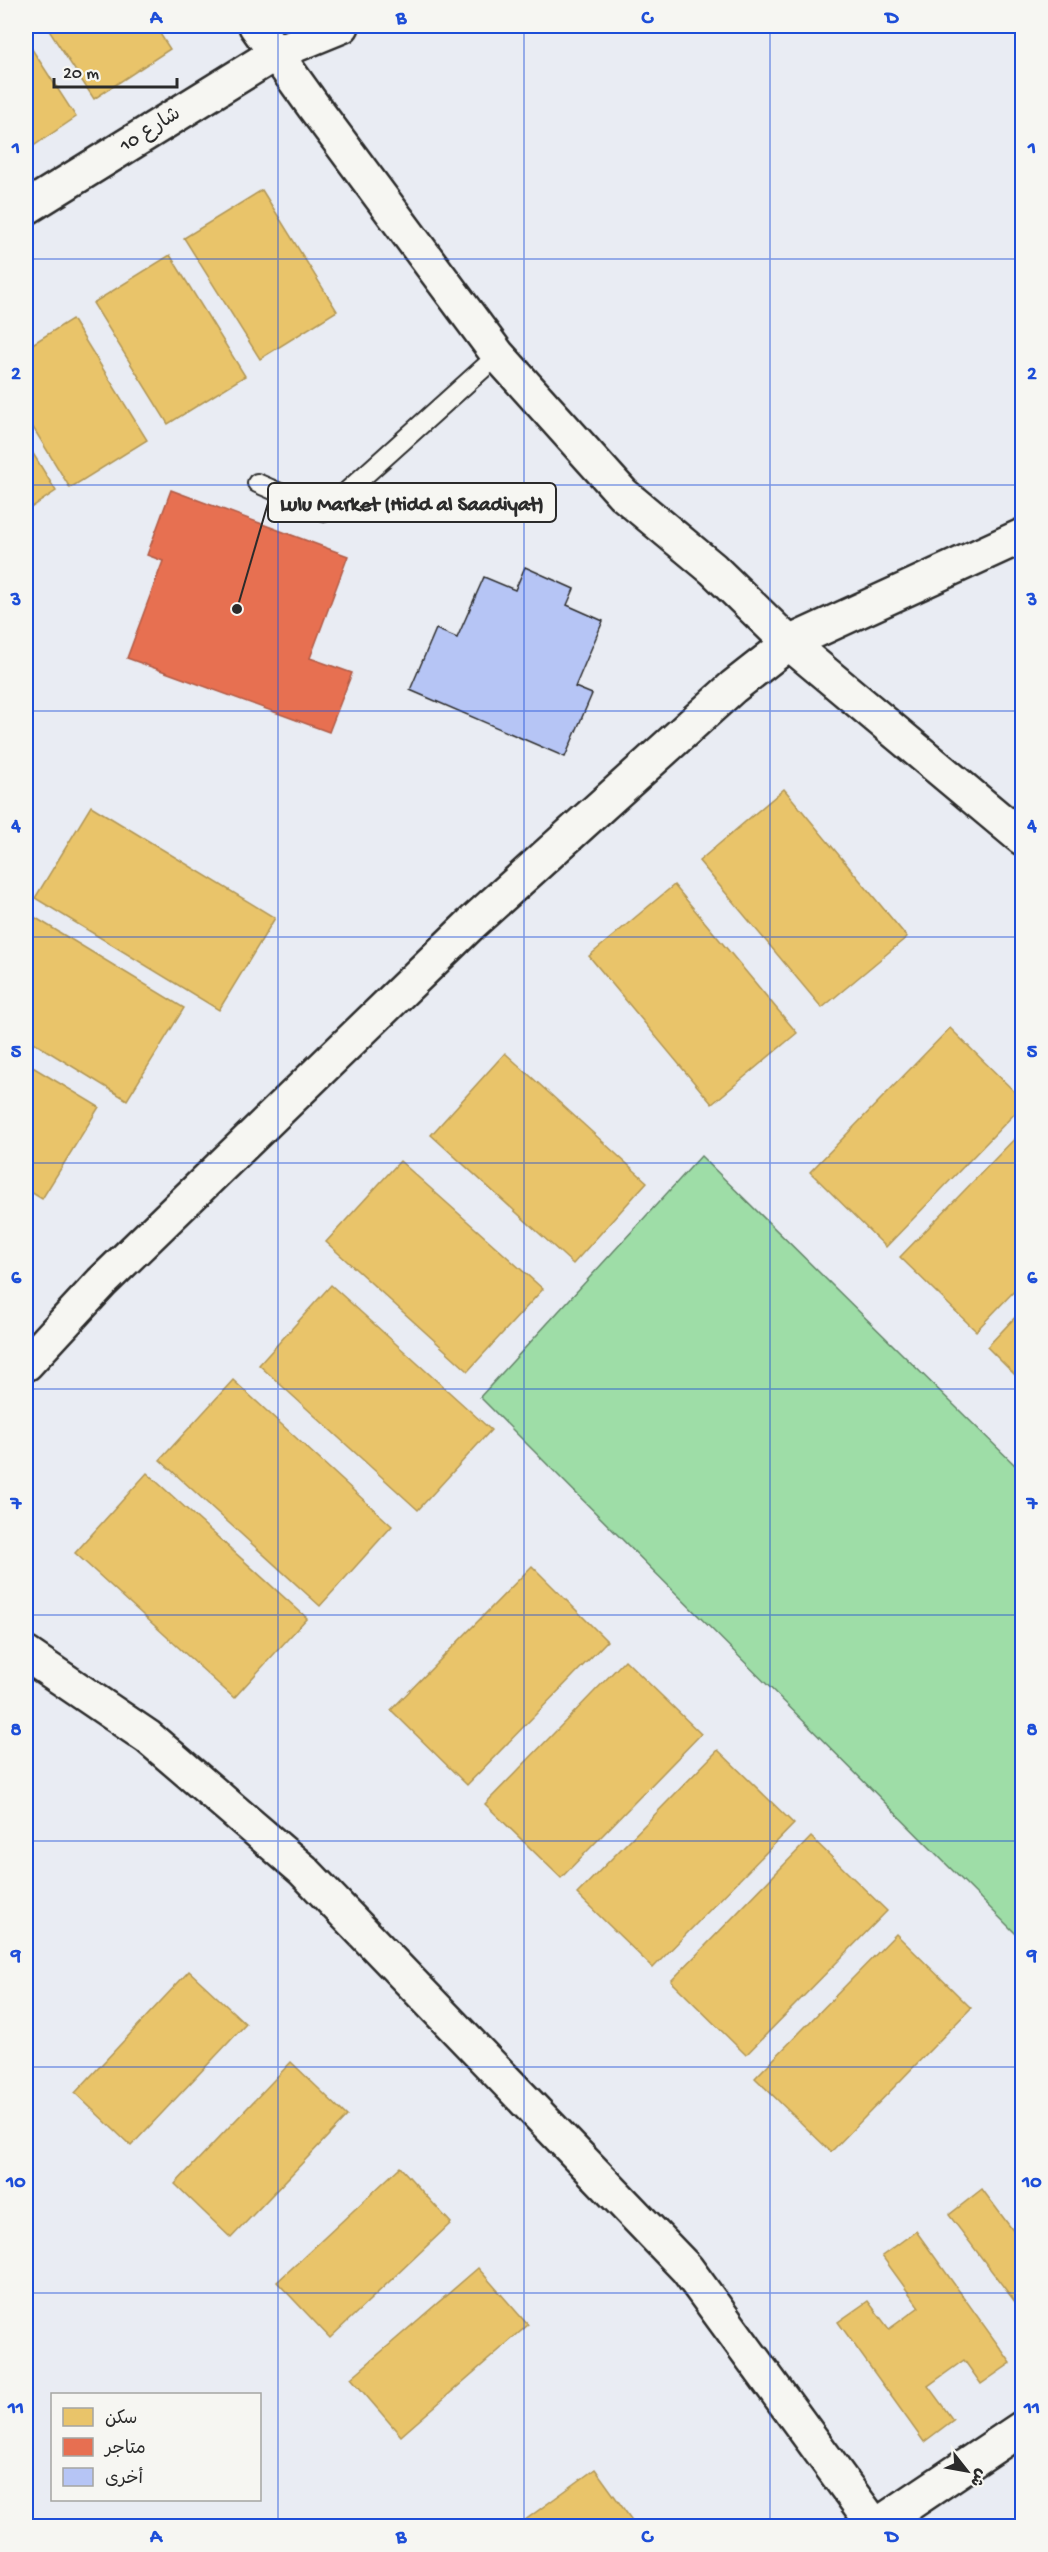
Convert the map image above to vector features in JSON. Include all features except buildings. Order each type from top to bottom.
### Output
[{"type":"street","points":[[256,26],[498,355],[623,494],[713,568],[789,643],[1023,838]]},
{"type":"street","name":"شارع 10","points":[[26,208],[276,53],[342,26]]},
{"type":"street","points":[[26,1364],[102,1282],[471,924],[725,694],[789,643],[1023,536]]},
{"type":"street","points":[[26,1654],[148,1737],[303,1870],[687,2269],[876,2526],[1023,2428]]},
{"type":"lane","points":[[257,483],[324,512],[498,355]]},
{"type":"green space","points":[[701,1156],[1022,1472],[1022,1940],[480,1397]]},
{"type":"place","name":"Lulu Market (Hidd al Saadiyat)","points":[[237,609]]}]
